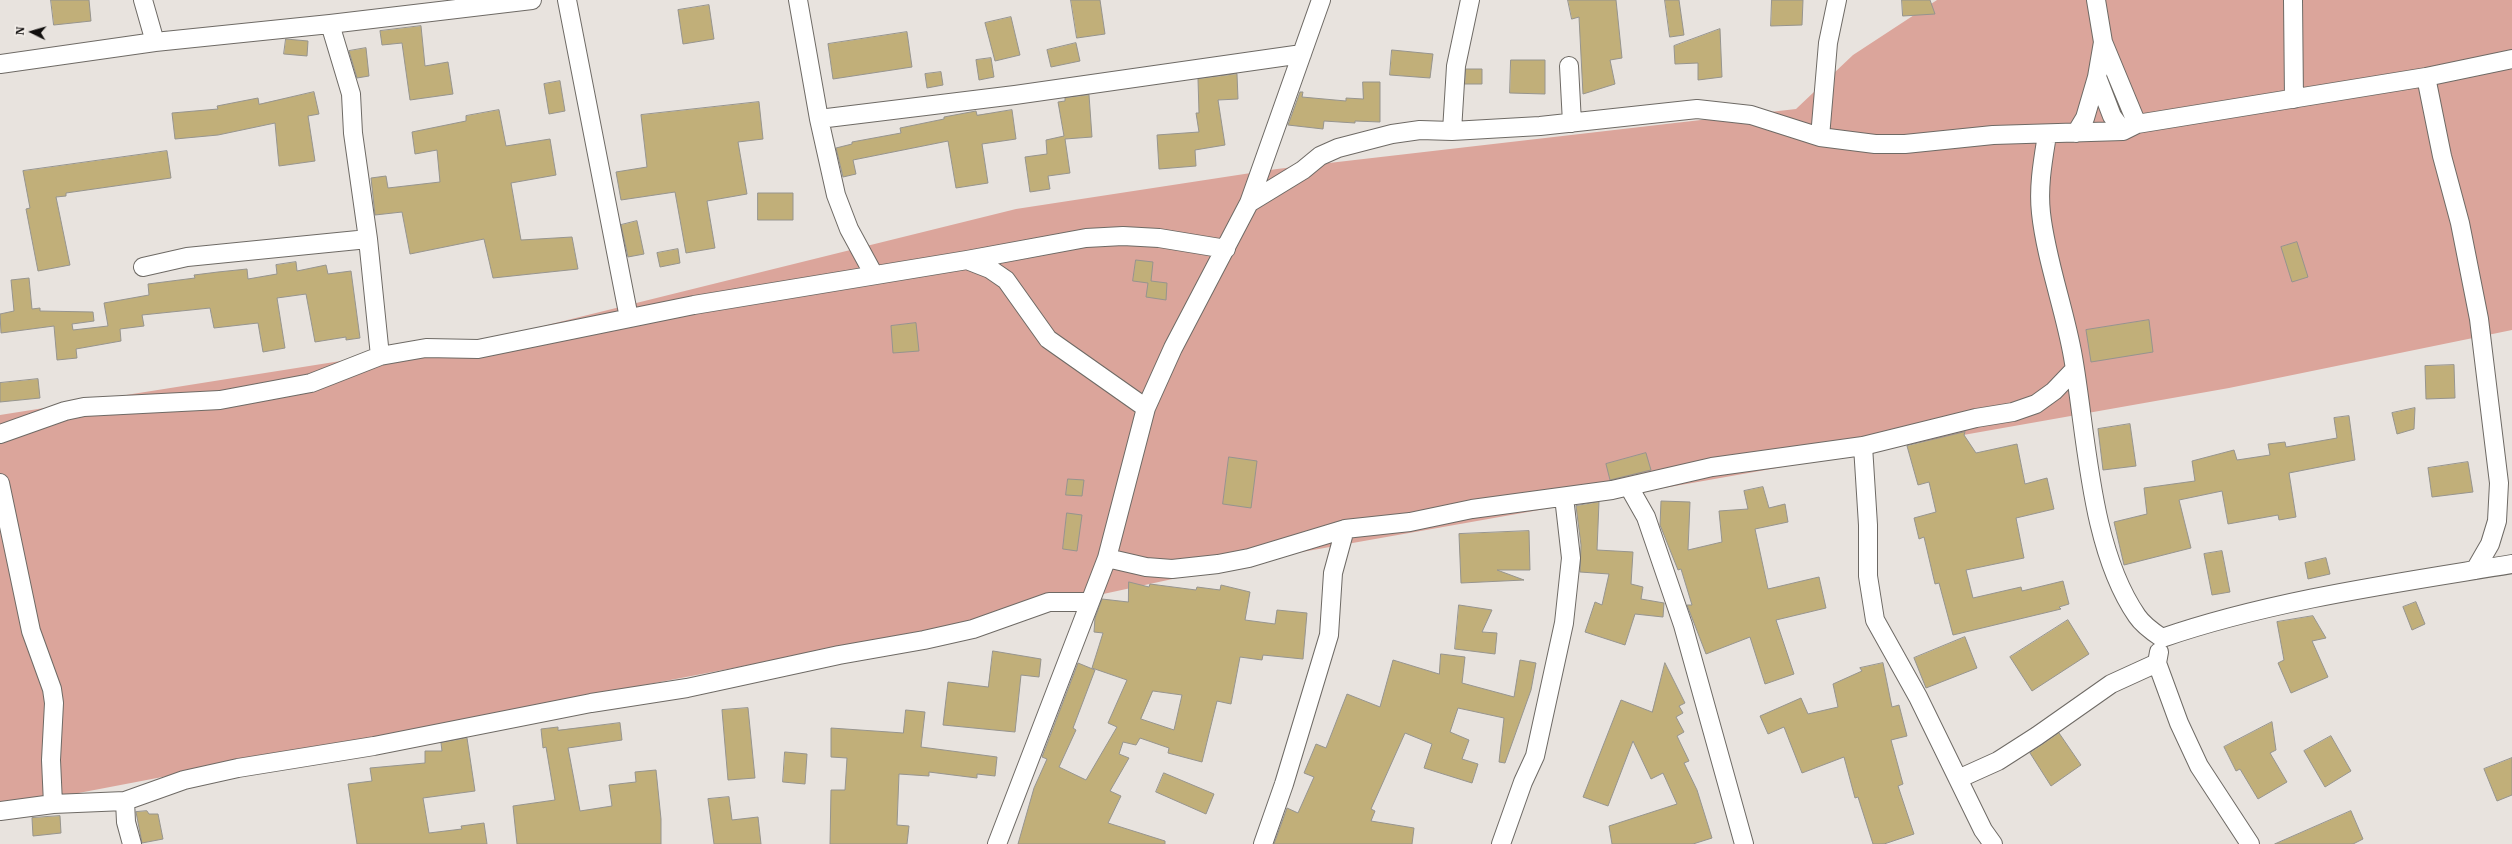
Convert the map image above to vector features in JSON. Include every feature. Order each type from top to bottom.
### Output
[{"type":"street","points":[[143,0],[155,42]]},
{"type":"street","points":[[0,64],[155,42],[330,24],[532,0]]},
{"type":"street","points":[[567,0],[629,318]]},
{"type":"street","points":[[798,0],[819,119],[836,195],[849,229],[874,275]]},
{"type":"street","points":[[997,844],[1106,558],[1146,408],[1174,348],[1249,203],[1321,0]]},
{"type":"street","points":[[1452,131],[1456,66],[1470,0]]},
{"type":"street","points":[[1820,138],[1828,43],[1837,0]]},
{"type":"street","points":[[2096,0],[2103,42],[2130,127]]},
{"type":"street","points":[[2294,0],[2294,99]]},
{"type":"street","points":[[330,24],[351,94],[353,133],[368,238],[380,356]]},
{"type":"street","points":[[2076,132],[2085,118],[2097,77],[2103,42]]},
{"type":"street","points":[[819,119],[1015,95],[1302,54]]},
{"type":"street","points":[[1249,203],[1303,170],[1320,156],[1338,148],[1392,134],[1420,130],[1452,131],[1572,123],[1697,109],[1751,115],[1820,138],[1875,144],[1905,144],[1993,135],[2047,135],[2130,127],[2426,76],[2512,59]]},
{"type":"street","points":[[1569,66],[1572,123]]},
{"type":"street","points":[[2426,76],[2442,156],[2460,223],[2479,319],[2499,483],[2497,522],[2490,544],[2475,570]]},
{"type":"street","points":[[2097,77],[2112,116],[2130,127]]},
{"type":"street","points":[[2047,135],[2041,174],[2041,212],[2075,369],[2092,484],[2106,547],[2127,598],[2138,617],[2162,638]]},
{"type":"street","points":[[0,434],[65,410],[220,400],[311,383],[380,356],[426,348],[478,349],[629,318],[1086,238],[1123,236],[1159,238],[1226,248]]},
{"type":"street","points":[[143,266],[187,257],[368,238]]},
{"type":"street","points":[[967,260],[990,269],[1006,280],[1048,339],[1146,408]]},
{"type":"street","points":[[1106,558],[1146,567],[1172,569],[1218,564],[1249,558],[1345,529],[1410,522],[1472,509],[1629,487],[1712,467],[1863,446],[1976,418],[2013,412],[2030,406],[2054,391],[2075,369]]},
{"type":"street","points":[[1863,446],[1868,525],[1868,576],[1875,620],[1918,697],[1983,830],[1993,844]]},
{"type":"street","points":[[0,483],[31,631],[52,689],[54,703],[51,760],[53,804]]},
{"type":"street","points":[[1629,487],[1646,517],[1684,625],[1744,844]]},
{"type":"street","points":[[1501,844],[1523,782],[1535,756],[1564,623],[1571,558],[1564,497]]},
{"type":"street","points":[[1263,844],[1284,784],[1329,635],[1333,573],[1345,529]]},
{"type":"street","points":[[2162,638],[2197,626],[2274,608],[2512,564]]},
{"type":"street","points":[[0,811],[53,804],[125,801],[184,780],[238,768],[374,746],[591,703],[686,688],[924,640],[973,629],[1049,602],[1088,602]]},
{"type":"street","points":[[2162,638],[2157,663],[2179,723],[2199,766],[2250,844]]},
{"type":"street","points":[[1958,779],[1998,761],[2037,736],[2111,684],[2157,663]]},
{"type":"street","points":[[125,801],[126,822],[132,844]]},
{"type":"shaded area","points":[[1937,0],[2512,0],[2512,330],[2229,388],[1279,556],[969,623],[0,808],[0,415],[511,334],[1016,209],[1277,169],[1796,109],[1853,55]]},
{"type":"building","points":[[51,0],[89,0],[91,21],[54,25]]},
{"type":"building","points":[[1071,0],[1100,0],[1105,34],[1077,38]]},
{"type":"building","points":[[1568,0],[1616,0],[1622,58],[1610,60],[1615,84],[1583,94],[1579,17],[1572,19]]},
{"type":"building","points":[[1665,0],[1679,0],[1684,35],[1670,37]]},
{"type":"building","points":[[1772,0],[1803,0],[1802,25],[1771,26]]},
{"type":"building","points":[[1902,0],[1930,0],[1935,14],[1903,16]]},
{"type":"building","points":[[709,5],[714,39],[683,44],[678,10]]},
{"type":"building","points":[[1011,17],[1020,55],[995,61],[985,23]]},
{"type":"building","points":[[421,26],[425,66],[448,62],[453,94],[410,100],[402,43],[382,45],[380,31]]},
{"type":"building","points":[[1720,29],[1722,77],[1698,80],[1698,63],[1675,64],[1674,46]]},
{"type":"building","points":[[907,32],[912,67],[833,79],[828,44]]},
{"type":"building","points":[[286,39],[308,41],[307,56],[284,54]]},
{"type":"building","points":[[1076,43],[1080,61],[1051,67],[1047,50]]},
{"type":"building","points":[[366,48],[369,76],[357,78],[349,51]]},
{"type":"building","points":[[1392,50],[1433,54],[1430,78],[1390,75]]},
{"type":"building","points":[[991,58],[994,77],[979,80],[976,60]]},
{"type":"building","points":[[1511,60],[1545,60],[1545,94],[1510,93]]},
{"type":"building","points":[[1466,69],[1482,69],[1482,84],[1465,84]]},
{"type":"building","points":[[941,72],[943,85],[927,88],[925,74]]},
{"type":"building","points":[[1237,74],[1238,99],[1218,100],[1225,145],[1195,150],[1196,166],[1159,169],[1157,135],[1199,132],[1196,113],[1199,113],[1198,79]]},
{"type":"building","points":[[560,81],[565,111],[549,114],[544,84]]},
{"type":"building","points":[[1363,82],[1380,82],[1380,122],[1355,121],[1355,123],[1324,121],[1323,129],[1288,125],[1300,92],[1303,92],[1302,97],[1346,101],[1346,98],[1363,99]]},
{"type":"building","points":[[314,92],[319,114],[308,116],[315,161],[279,166],[275,123],[218,135],[175,139],[172,113],[218,109],[217,106],[258,98],[259,104]]},
{"type":"building","points":[[1089,95],[1092,137],[1065,139],[1070,173],[1048,176],[1050,189],[1030,192],[1025,157],[1047,154],[1046,140],[1064,136],[1058,102],[1065,101],[1065,98]]},
{"type":"building","points":[[759,102],[763,139],[738,142],[747,194],[707,201],[715,248],[686,253],[675,192],[621,200],[616,172],[647,167],[641,115]]},
{"type":"building","points":[[499,110],[506,146],[550,139],[556,175],[511,183],[521,240],[572,237],[578,269],[493,278],[484,239],[410,254],[402,212],[375,215],[371,178],[386,176],[388,188],[440,182],[437,150],[415,154],[412,132],[466,121],[466,116]]},
{"type":"building","points":[[1012,110],[1016,139],[982,144],[988,183],[956,188],[948,141],[853,160],[856,174],[843,177],[836,148],[852,144],[852,142],[901,133],[900,128],[944,119],[944,117],[976,111],[977,115]]},
{"type":"building","points":[[167,151],[171,178],[66,193],[66,196],[56,197],[70,265],[38,271],[26,209],[30,208],[23,171]]},
{"type":"building","points":[[758,193],[793,193],[793,220],[758,220]]},
{"type":"building","points":[[637,221],[644,254],[628,257],[621,225]]},
{"type":"building","points":[[2297,242],[2308,277],[2292,282],[2281,247]]},
{"type":"building","points":[[678,249],[680,263],[660,267],[657,253]]},
{"type":"building","points":[[1136,260],[1153,262],[1151,281],[1167,283],[1166,300],[1146,297],[1148,283],[1133,281]]},
{"type":"building","points":[[296,262],[297,271],[326,265],[328,274],[351,271],[360,338],[346,340],[346,337],[315,342],[306,294],[277,298],[285,348],[263,352],[258,323],[214,328],[210,308],[142,315],[144,326],[120,329],[121,341],[76,349],[77,358],[57,360],[54,326],[1,333],[0,314],[14,311],[11,280],[29,278],[32,309],[40,308],[40,311],[93,312],[94,321],[72,324],[73,330],[108,326],[104,303],[149,295],[148,284],[195,278],[194,275],[247,269],[248,279],[277,274],[276,265]]},
{"type":"building","points":[[2149,320],[2153,352],[2091,362],[2086,330]]},
{"type":"building","points":[[916,323],[919,351],[893,353],[891,326]]},
{"type":"building","points":[[2454,365],[2455,398],[2426,399],[2425,366]]},
{"type":"building","points":[[38,379],[40,398],[0,402],[0,383]]},
{"type":"building","points":[[2415,408],[2414,429],[2397,434],[2392,413]]},
{"type":"building","points":[[2349,416],[2355,460],[2289,473],[2296,517],[2279,520],[2278,515],[2228,524],[2222,491],[2179,500],[2191,548],[2124,565],[2114,522],[2147,514],[2144,488],[2195,481],[2192,461],[2234,450],[2237,460],[2270,455],[2268,444],[2285,442],[2286,447],[2337,438],[2334,418]]},
{"type":"building","points":[[2130,424],[2136,466],[2103,470],[2098,429]]},
{"type":"building","points":[[1965,432],[1964,435],[1976,453],[2017,444],[2025,484],[2047,478],[2054,509],[2016,518],[2024,558],[1966,570],[1973,598],[2021,587],[2022,591],[2063,581],[2069,604],[2059,607],[2061,609],[1953,635],[1939,583],[1935,584],[1924,537],[1919,539],[1914,518],[1936,512],[1929,482],[1918,485],[1907,446]]},
{"type":"building","points":[[1646,453],[1651,470],[1610,480],[1606,464]]},
{"type":"building","points":[[1229,457],[1257,461],[1251,508],[1223,504]]},
{"type":"building","points":[[2468,462],[2473,492],[2432,497],[2428,468]]},
{"type":"building","points":[[1068,479],[1084,480],[1082,496],[1066,495]]},
{"type":"building","points":[[1763,487],[1769,508],[1785,504],[1788,522],[1755,529],[1768,589],[1819,577],[1826,608],[1776,620],[1794,674],[1765,684],[1750,637],[1706,654],[1687,605],[1692,605],[1681,569],[1678,570],[1660,525],[1661,501],[1690,502],[1688,550],[1722,542],[1719,511],[1748,509],[1744,491]]},
{"type":"building","points":[[1599,502],[1597,550],[1633,552],[1631,584],[1643,587],[1641,599],[1664,603],[1663,617],[1635,614],[1625,645],[1585,632],[1595,602],[1602,605],[1609,574],[1580,572],[1581,545],[1576,506]]},
{"type":"building","points":[[1067,513],[1082,515],[1077,551],[1063,549]]},
{"type":"building","points":[[1529,531],[1530,570],[1497,570],[1524,580],[1461,583],[1459,534]]},
{"type":"building","points":[[2222,551],[2230,592],[2212,595],[2204,554]]},
{"type":"building","points":[[2326,558],[2330,574],[2308,579],[2305,563]]},
{"type":"building","points":[[1129,582],[1149,587],[1150,584],[1196,590],[1197,587],[1220,590],[1221,585],[1250,592],[1245,620],[1275,624],[1277,610],[1307,613],[1303,659],[1263,655],[1262,660],[1240,657],[1231,704],[1217,701],[1202,762],[1168,753],[1169,748],[1140,738],[1136,745],[1123,742],[1119,754],[1129,758],[1110,791],[1121,796],[1108,823],[1165,841],[1165,844],[1018,844],[1034,788],[1047,759],[1042,757],[1078,663],[1095,670],[1073,728],[1076,730],[1059,767],[1086,780],[1117,727],[1108,723],[1127,680],[1092,668],[1103,633],[1094,632],[1095,618],[1102,599],[1128,602]],"holes":[[[1153,691],[1182,695],[1174,730],[1141,719]]]},
{"type":"building","points":[[2416,602],[2425,624],[2412,630],[2403,607]]},
{"type":"building","points":[[1459,605],[1492,610],[1482,632],[1497,633],[1495,654],[1455,649]]},
{"type":"building","points":[[2313,616],[2326,638],[2312,641],[2328,677],[2291,693],[2278,663],[2284,660],[2277,622]]},
{"type":"building","points":[[2068,620],[2089,654],[2032,691],[2010,657]]},
{"type":"building","points":[[1965,637],[1977,668],[1926,688],[1914,658]]},
{"type":"building","points":[[993,651],[1041,659],[1039,677],[1021,675],[1015,732],[943,725],[948,682],[988,687]]},
{"type":"building","points":[[1441,654],[1465,657],[1462,683],[1514,697],[1520,660],[1536,663],[1531,690],[1505,763],[1499,762],[1504,718],[1458,708],[1450,732],[1469,740],[1462,759],[1478,764],[1472,783],[1424,768],[1432,744],[1405,733],[1371,809],[1375,811],[1371,821],[1414,828],[1412,844],[1274,844],[1287,808],[1298,813],[1314,777],[1304,773],[1316,744],[1326,748],[1347,694],[1380,707],[1393,660],[1439,674]]},
{"type":"building","points":[[1665,663],[1685,703],[1679,706],[1683,713],[1676,717],[1684,732],[1677,736],[1689,761],[1684,763],[1697,790],[1712,838],[1693,844],[1612,844],[1609,826],[1677,804],[1663,773],[1651,779],[1633,741],[1608,806],[1583,797],[1621,700],[1652,712]]},
{"type":"building","points":[[1883,663],[1892,707],[1899,705],[1907,736],[1891,740],[1903,784],[1898,786],[1914,834],[1884,844],[1873,844],[1858,797],[1855,798],[1844,757],[1802,773],[1784,727],[1768,734],[1760,716],[1801,698],[1808,714],[1838,707],[1833,684],[1862,671],[1860,668]]},
{"type":"building","points":[[748,708],[755,778],[728,780],[722,710]]},
{"type":"building","points":[[906,710],[925,712],[921,747],[997,757],[995,776],[977,774],[977,778],[929,772],[929,776],[899,774],[897,825],[909,826],[907,844],[830,844],[831,790],[845,790],[847,758],[831,757],[831,728],[903,733]]},
{"type":"building","points":[[2272,722],[2276,750],[2270,753],[2287,782],[2258,799],[2240,769],[2236,771],[2224,747]]},
{"type":"building","points":[[620,723],[622,740],[568,748],[580,811],[612,806],[609,785],[636,782],[635,772],[656,770],[661,819],[661,844],[517,844],[513,806],[555,800],[546,747],[543,748],[541,729],[558,727],[558,730]]},
{"type":"building","points":[[2059,733],[2081,765],[2051,786],[2030,753]]},
{"type":"building","points":[[2331,736],[2351,771],[2325,787],[2304,751]]},
{"type":"building","points":[[467,738],[475,791],[423,798],[429,833],[462,829],[461,826],[484,823],[487,844],[357,844],[348,784],[372,781],[370,768],[425,763],[425,751],[442,751],[441,743]]},
{"type":"building","points":[[785,752],[807,754],[805,784],[783,782]]},
{"type":"building","points":[[2512,758],[2512,795],[2497,801],[2484,769]]},
{"type":"building","points":[[1164,773],[1214,794],[1206,814],[1156,792]]},
{"type":"building","points":[[729,797],[732,820],[758,817],[761,844],[714,844],[708,799]]},
{"type":"building","points":[[147,811],[149,814],[158,814],[163,839],[142,843],[136,812]]},
{"type":"building","points":[[2351,811],[2363,839],[2353,844],[2275,844]]},
{"type":"building","points":[[60,816],[61,833],[33,836],[32,818]]}]
